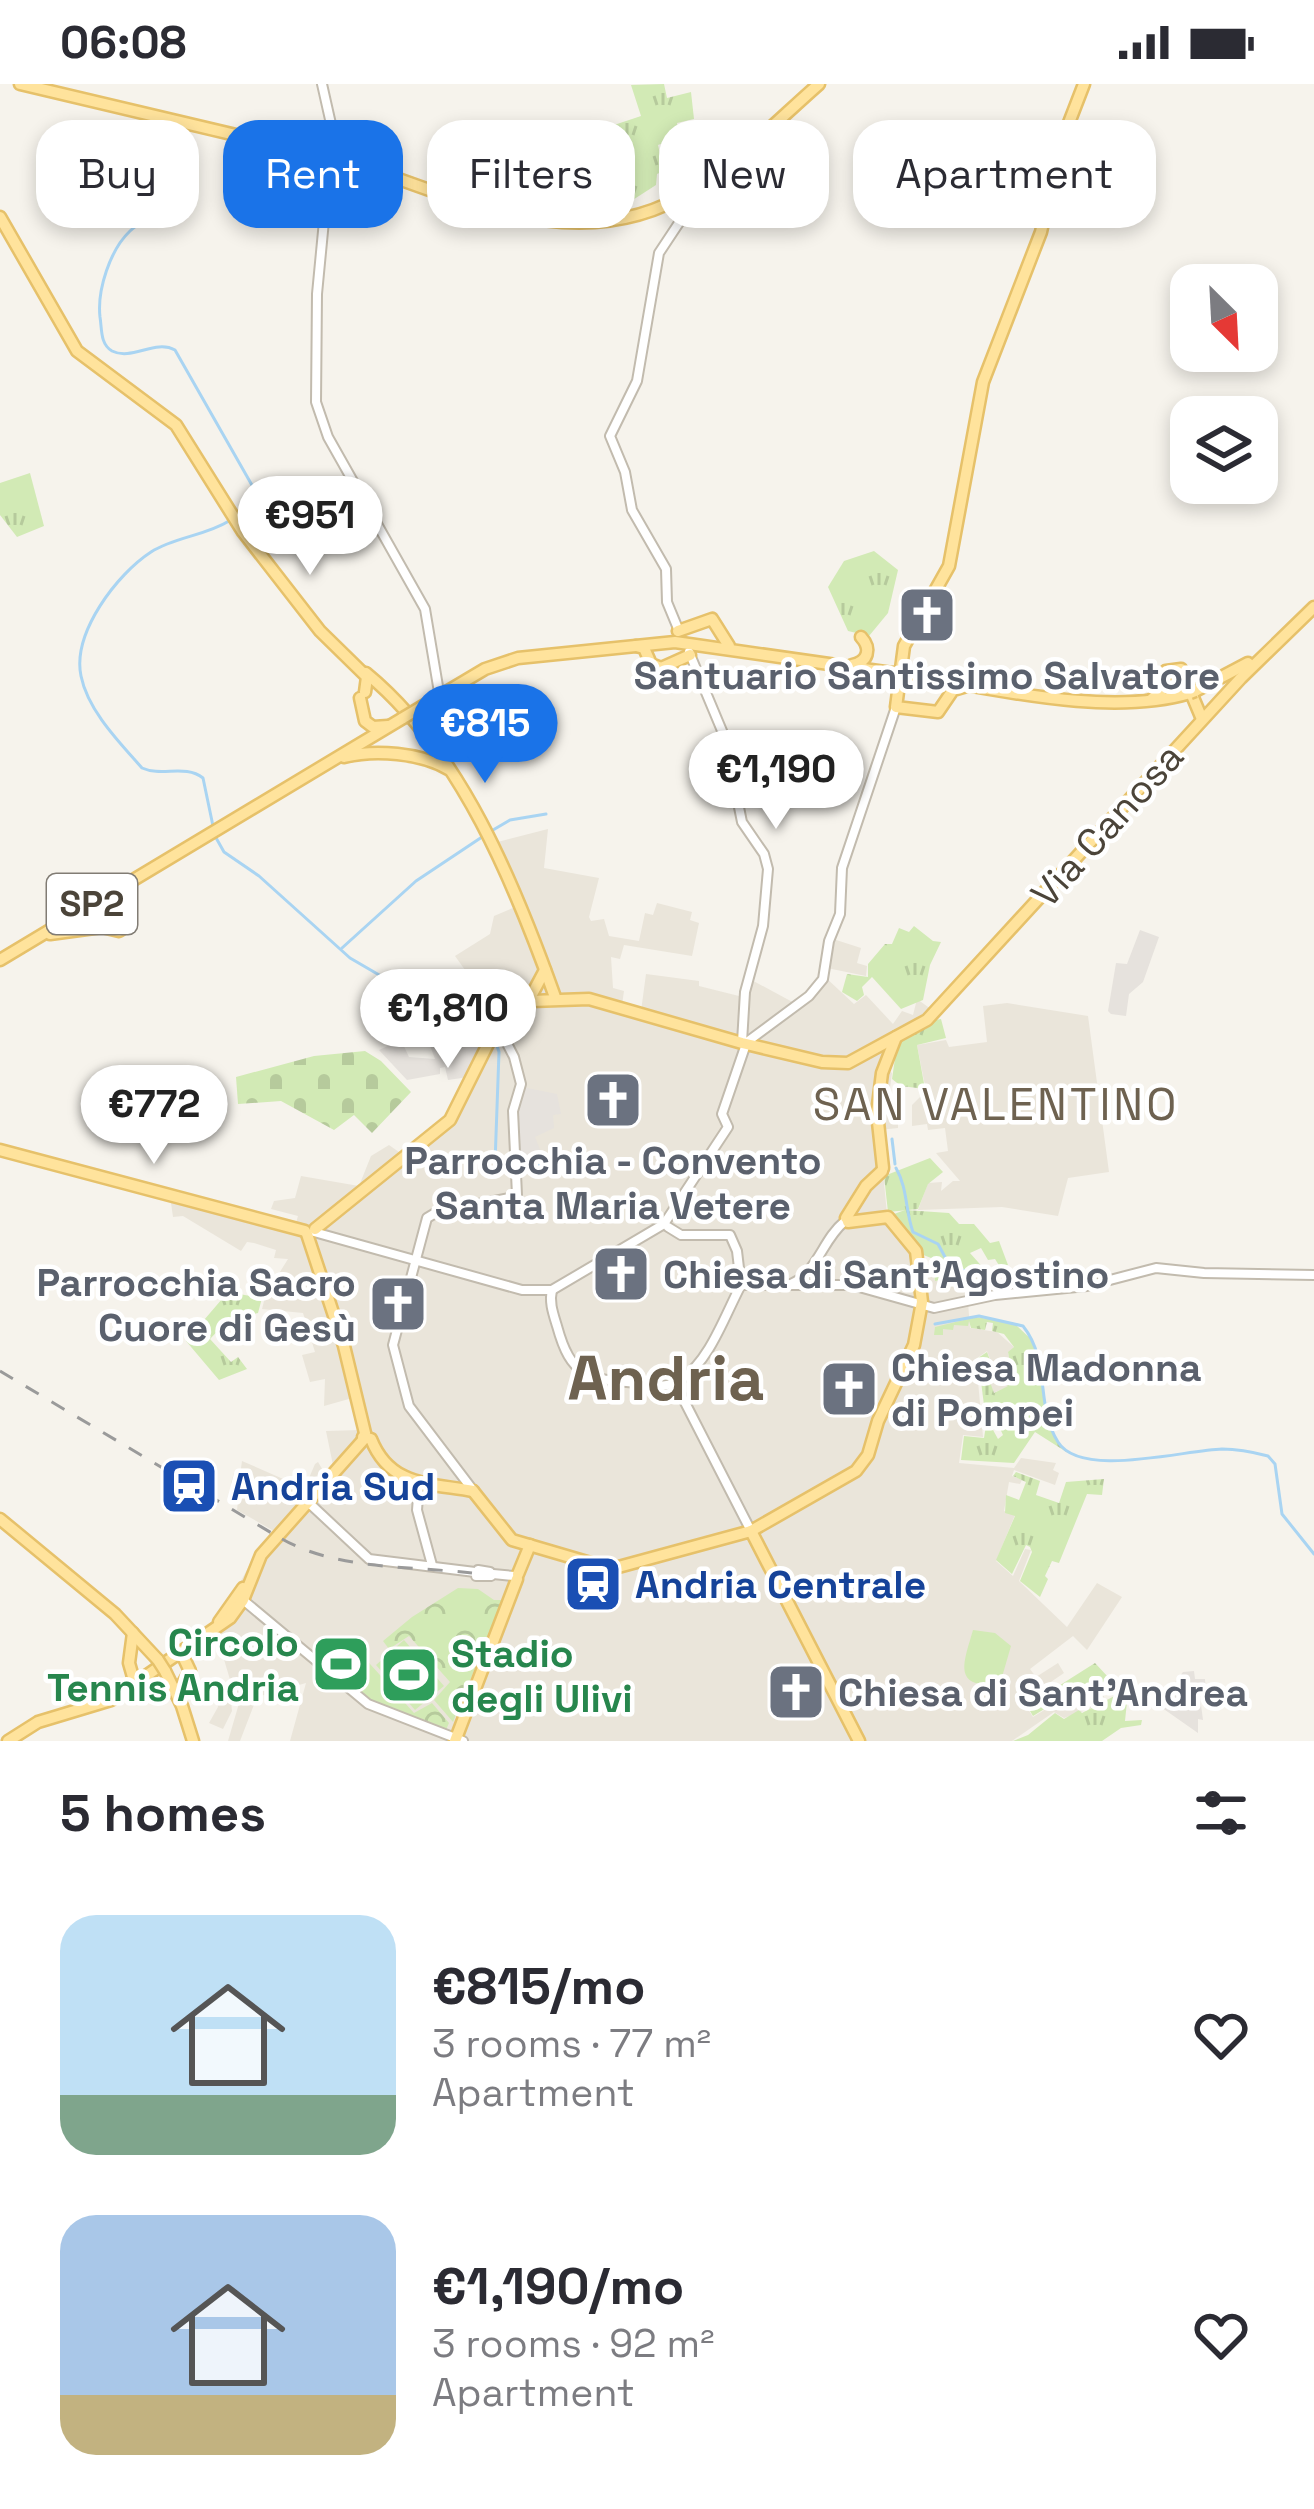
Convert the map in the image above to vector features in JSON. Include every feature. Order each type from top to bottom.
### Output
[{"type":"main road","points":[[20,84],[223,131]]},
{"type":"main road","points":[[777,120],[820,84]]},
{"type":"main road","points":[[970,685],[956,688],[936,712],[896,707],[904,646],[950,566],[983,382],[1041,232],[1060,146],[1084,84]]},
{"type":"main road","points":[[403,182],[452,200],[578,225],[618,219],[659,204]]},
{"type":"main road","points":[[0,217],[77,351],[176,425],[234,518],[320,631],[367,677],[362,702],[366,734],[352,748]]},
{"type":"main road","name":"SP2","points":[[0,960],[494,665],[567,651],[705,644],[991,688],[1100,702],[1195,707],[1274,642],[1314,597]]},
{"type":"main road","name":"Via Canosa","points":[[744,1044],[848,1063],[927,1020],[1195,707],[1218,702],[1314,607]]},
{"type":"main road","points":[[633,645],[644,648],[651,664],[661,668],[712,619],[732,648]]},
{"type":"main road","points":[[705,644],[721,633]]},
{"type":"main road","points":[[649,656],[663,643]]},
{"type":"main road","points":[[849,666],[861,663],[869,646],[870,664],[891,673]]},
{"type":"main road","points":[[1142,703],[1159,695],[1166,671],[1181,669],[1195,707]]},
{"type":"main road","points":[[931,679],[944,687],[947,701]]},
{"type":"main road","points":[[1162,684],[1168,693],[1195,707]]},
{"type":"main road","points":[[362,702],[377,687],[386,691],[436,759],[485,835],[532,928],[554,996]]},
{"type":"main road","points":[[362,702],[374,727],[391,725]]},
{"type":"main road","points":[[383,752],[383,734],[391,725]]},
{"type":"main road","points":[[306,776],[347,756],[383,752],[436,759]]},
{"type":"main road","points":[[63,926],[122,928]]},
{"type":"main road","points":[[529,1000],[545,970]]},
{"type":"main road","points":[[491,1036],[526,1003],[554,996]]},
{"type":"main road","points":[[308,1230],[450,1120],[491,1036],[506,1016],[529,1000],[554,996],[605,1003],[744,1044]]},
{"type":"main road","points":[[848,1220],[866,1186],[882,1172],[877,1113],[883,1073],[896,1037]]},
{"type":"main road","points":[[0,1150],[308,1230]]},
{"type":"main road","points":[[308,1230],[346,1347],[366,1437],[383,1464],[397,1478],[419,1485],[469,1488],[509,1538],[615,1569],[751,1531],[858,1470],[914,1346],[922,1305],[916,1251],[887,1216],[848,1220]]},
{"type":"main road","points":[[8,1741],[38,1721],[100,1705],[123,1692],[143,1653],[176,1678],[198,1641],[243,1599],[261,1555],[366,1437]]},
{"type":"main road","points":[[0,1519],[128,1626],[161,1666],[180,1700],[193,1741]]},
{"type":"main road","points":[[751,1531],[859,1741]]},
{"type":"main road","points":[[458,1740],[530,1545]]},
{"type":"main road","points":[[128,1626],[135,1639],[132,1674]]},
{"type":"main road","points":[[132,1674],[185,1662]]},
{"type":"main road","points":[[180,1700],[185,1662]]},
{"type":"street","points":[[322,84],[329,120]]},
{"type":"street","points":[[323,228],[314,328],[316,402],[328,437],[425,609],[443,716],[436,759]]},
{"type":"street","points":[[308,1230],[522,1290],[549,1292],[663,1226],[728,1127],[722,1114],[744,1044],[745,992],[766,911],[768,869],[764,854],[742,822],[725,738],[668,602],[666,569],[630,504],[628,483],[610,433],[638,381],[659,253],[675,228]]},
{"type":"street","points":[[744,1044],[820,983],[840,914],[842,868],[896,707]]},
{"type":"street","points":[[469,1488],[409,1406],[393,1345],[431,1214],[516,1196],[514,1105],[520,1077],[491,1036]]},
{"type":"street","points":[[784,1286],[805,1276],[830,1234],[848,1220]]},
{"type":"street","points":[[549,1292],[568,1361],[595,1377],[675,1383],[705,1354],[740,1285],[734,1238],[718,1233],[681,1235],[663,1226]]},
{"type":"street","points":[[740,1285],[852,1285],[940,1307],[995,1295],[1087,1286],[1156,1268],[1204,1274],[1314,1275]]},
{"type":"street","points":[[675,1383],[751,1531]]},
{"type":"street","points":[[419,1485],[417,1510],[432,1565]]},
{"type":"street","points":[[308,1502],[369,1559],[516,1576]]},
{"type":"street","points":[[243,1599],[364,1701],[458,1740]]},
{"type":"shaded area","points":[[548,829],[544,868],[599,878],[589,917],[591,921],[604,919],[609,936],[639,941],[645,913],[653,915],[657,903],[692,912],[690,920],[699,923],[692,956],[624,945],[620,959],[611,957],[613,988],[624,991],[622,1005],[641,1011],[646,974],[699,981],[699,986],[743,997],[748,978],[798,1005],[821,981],[830,938],[861,948],[857,963],[867,966],[866,976],[827,968],[824,976],[854,1004],[866,995],[893,1024],[902,1011],[913,1015],[917,999],[935,1012],[896,1038],[885,1067],[892,1073],[890,1088],[881,1086],[878,1105],[898,1104],[898,1128],[879,1130],[887,1214],[918,1264],[930,1264],[935,1281],[980,1275],[981,1298],[968,1302],[970,1328],[997,1332],[1014,1347],[1008,1353],[1012,1369],[1006,1372],[1012,1385],[993,1393],[983,1362],[990,1359],[987,1351],[976,1359],[983,1437],[963,1435],[959,1463],[1014,1468],[1021,1458],[1056,1463],[1055,1485],[1014,1470],[1012,1476],[1022,1480],[1020,1484],[1009,1482],[1004,1511],[1015,1515],[996,1561],[1013,1576],[1025,1549],[1031,1550],[1019,1581],[1067,1627],[1097,1583],[1122,1597],[1087,1650],[1073,1636],[1030,1669],[1036,1677],[1058,1663],[1064,1673],[1042,1688],[1036,1678],[1016,1690],[1033,1717],[1059,1701],[1065,1710],[1098,1689],[1108,1702],[1064,1718],[1054,1712],[1012,1741],[290,1741],[306,1683],[257,1697],[240,1741],[228,1741],[240,1700],[231,1702],[223,1729],[209,1723],[218,1707],[214,1689],[231,1683],[215,1629],[249,1566],[279,1534],[237,1510],[239,1492],[231,1483],[234,1473],[240,1475],[242,1461],[313,1492],[316,1487],[309,1478],[315,1464],[327,1477],[334,1470],[326,1431],[361,1430],[372,1435],[356,1397],[324,1406],[325,1379],[310,1382],[302,1355],[315,1352],[303,1313],[262,1309],[265,1297],[257,1295],[262,1272],[278,1275],[288,1259],[274,1258],[276,1250],[254,1243],[247,1242],[241,1251],[183,1216],[173,1217],[170,1196],[295,1226],[298,1216],[271,1209],[274,1201],[295,1198],[301,1176],[359,1186],[371,1156],[389,1145],[406,1157],[441,1129],[497,1025],[483,995],[455,956],[490,934],[494,916],[520,905],[490,844]]},
{"type":"shaded area","points":[[1140,930],[1159,937],[1143,982],[1129,994],[1126,1016],[1111,1014],[1116,963],[1127,964]]},
{"type":"shaded area","points":[[1007,1003],[1088,1016],[1109,1172],[1068,1178],[1058,1216],[1002,1207],[918,1210],[928,1183],[942,1182],[941,1191],[960,1181],[936,1153],[948,1151],[945,1128],[912,1126],[912,1105],[926,1091],[917,1045],[946,1040],[949,1047],[987,1042],[983,1006]]},
{"type":"shaded area","points":[[487,1011],[494,1024],[469,1077],[448,1080],[445,1067],[440,1074],[407,1080],[379,1050],[401,1040],[409,1057],[435,1059],[426,1035]]},
{"type":"shaded area","points":[[522,1087],[557,1094],[561,1114],[553,1115],[554,1128],[535,1137],[543,1157],[516,1162],[515,1113]]},
{"type":"shaded area","points":[[1194,1671],[1195,1679],[1205,1679],[1198,1733],[1158,1705],[1183,1672]]},
{"type":"green space","points":[[664,84],[667,98],[691,92],[694,119],[659,120],[656,185],[635,199],[635,120],[629,120],[641,116],[631,85]]},
{"type":"green space","points":[[30,473],[44,526],[17,537],[0,515],[0,483]]},
{"type":"green space","points":[[874,551],[898,570],[888,613],[869,636],[848,631],[828,587],[844,561]]},
{"type":"green space","points":[[914,926],[941,942],[930,965],[923,1000],[901,1009],[872,977],[857,1001],[842,992],[847,974],[868,977],[868,964],[885,944],[892,944],[899,928],[909,932]]},
{"type":"green space","points":[[941,1019],[946,1038],[917,1045],[925,1089],[901,1086],[892,1079],[898,1038]]},
{"type":"green space","points":[[365,1051],[411,1092],[372,1133],[354,1115],[334,1130],[281,1101],[238,1104],[236,1077],[314,1056]]},
{"type":"green space","points":[[930,1158],[943,1172],[928,1184],[918,1209],[888,1212],[884,1176]]},
{"type":"green space","points":[[905,1210],[949,1213],[959,1224],[974,1224],[990,1243],[999,1241],[1008,1265],[1000,1267],[995,1259],[988,1260],[981,1248],[970,1253],[986,1271],[991,1292],[982,1296],[980,1275],[935,1281],[931,1258],[921,1254],[901,1222],[894,1220],[894,1214]]},
{"type":"green space","points":[[228,1292],[262,1298],[258,1313],[228,1320],[210,1339],[231,1362],[238,1357],[247,1369],[219,1380],[186,1341]]},
{"type":"green space","points":[[976,1317],[1014,1323],[1033,1341],[1048,1420],[1068,1453],[1035,1432],[1014,1463],[961,1460],[964,1436],[984,1438],[987,1419],[998,1439],[1003,1435],[997,1422],[1005,1417],[1002,1408],[992,1412],[990,1404],[984,1405],[978,1358],[987,1352],[990,1360],[983,1363],[994,1393],[1008,1386],[999,1374],[1011,1369],[1008,1352],[1014,1347],[987,1322],[985,1330],[971,1328],[969,1321],[968,1326],[954,1325],[953,1330],[943,1329],[943,1335],[934,1335],[935,1327]]},
{"type":"green space","points":[[1016,1472],[1040,1481],[1036,1495],[1059,1503],[1066,1482],[1104,1479],[1102,1495],[1087,1494],[1059,1563],[1052,1561],[1045,1576],[1048,1579],[1040,1597],[1020,1581],[1030,1547],[1026,1545],[1012,1574],[996,1560],[1015,1516],[1005,1513],[1006,1495],[1019,1500],[1026,1482],[1013,1476]]},
{"type":"green space","points":[[458,1588],[478,1589],[494,1600],[503,1600],[453,1722],[434,1700],[450,1682],[409,1636],[389,1649],[383,1641]]},
{"type":"green space","points":[[973,1630],[995,1633],[1011,1646],[1002,1677],[995,1684],[981,1684],[967,1676],[965,1661]]},
{"type":"green space","name":"Stadio degli Ulivi","points":[[404,1640],[444,1686],[415,1710],[376,1665]]},
{"type":"green space","points":[[362,1655],[414,1713],[432,1703],[449,1723],[445,1732],[369,1702],[337,1678]]},
{"type":"green space","points":[[1095,1663],[1109,1678],[1065,1708],[1059,1700],[1033,1716],[1027,1706]]},
{"type":"green space","points":[[1128,1692],[1125,1721],[1142,1720],[1141,1725],[1121,1728],[1102,1741],[1013,1741],[1055,1713],[1064,1719]]},
{"type":"waterway","points":[[134,228],[106,271],[102,336],[108,348],[120,353],[160,347],[175,350],[253,487],[251,506],[237,516]]},
{"type":"waterway","points":[[213,826],[203,778],[189,772],[142,768],[90,702],[80,659],[100,606],[138,562],[160,547],[229,521]]},
{"type":"waterway","points":[[493,830],[510,820],[546,814]]},
{"type":"waterway","points":[[342,948],[416,881],[485,835]]},
{"type":"waterway","points":[[215,836],[224,852],[259,876],[350,958],[496,1043],[495,1163]]},
{"type":"waterway","points":[[892,1139],[895,1164]]},
{"type":"waterway","points":[[517,1170],[568,1160]]},
{"type":"waterway","points":[[896,1168],[913,1232],[938,1244],[952,1270],[980,1271],[986,1292]]},
{"type":"waterway","points":[[935,1324],[979,1316],[1023,1326],[1037,1354],[1051,1428],[1070,1453],[1110,1461],[1222,1449],[1268,1456],[1275,1464],[1282,1514],[1314,1554]]},
{"type":"railway","points":[[0,1371],[280,1538]]},
{"type":"railway","points":[[282,1539],[350,1562],[472,1573]]},
{"type":"place","name":"Santuario Santissimo Salvatore","points":[[927,615]]},
{"type":"place","name":"Parrocchia - Convento Santa Maria Vetere","points":[[613,1100]]},
{"type":"place","name":"Chiesa di Sant'Agostino","points":[[621,1274]]},
{"type":"place","name":"Parrocchia Sacro Cuore di Gesù","points":[[398,1304]]},
{"type":"place","name":"Chiesa Madonna di Pompei","points":[[849,1389]]},
{"type":"place","name":"Andria Sud","points":[[189,1486]]},
{"type":"place","name":"Andria Centrale","points":[[593,1584]]},
{"type":"place","name":"Circolo Tennis Andria","points":[[341,1664]]},
{"type":"place","name":"Stadio degli Ulivi","points":[[409,1675]]},
{"type":"place","name":"Chiesa di Sant'Andrea","points":[[796,1692]]},
{"type":"district","name":"SAN VALENTINO","points":[[996,1104]]},
{"type":"district","name":"Andria","points":[[666,1378]]}]
